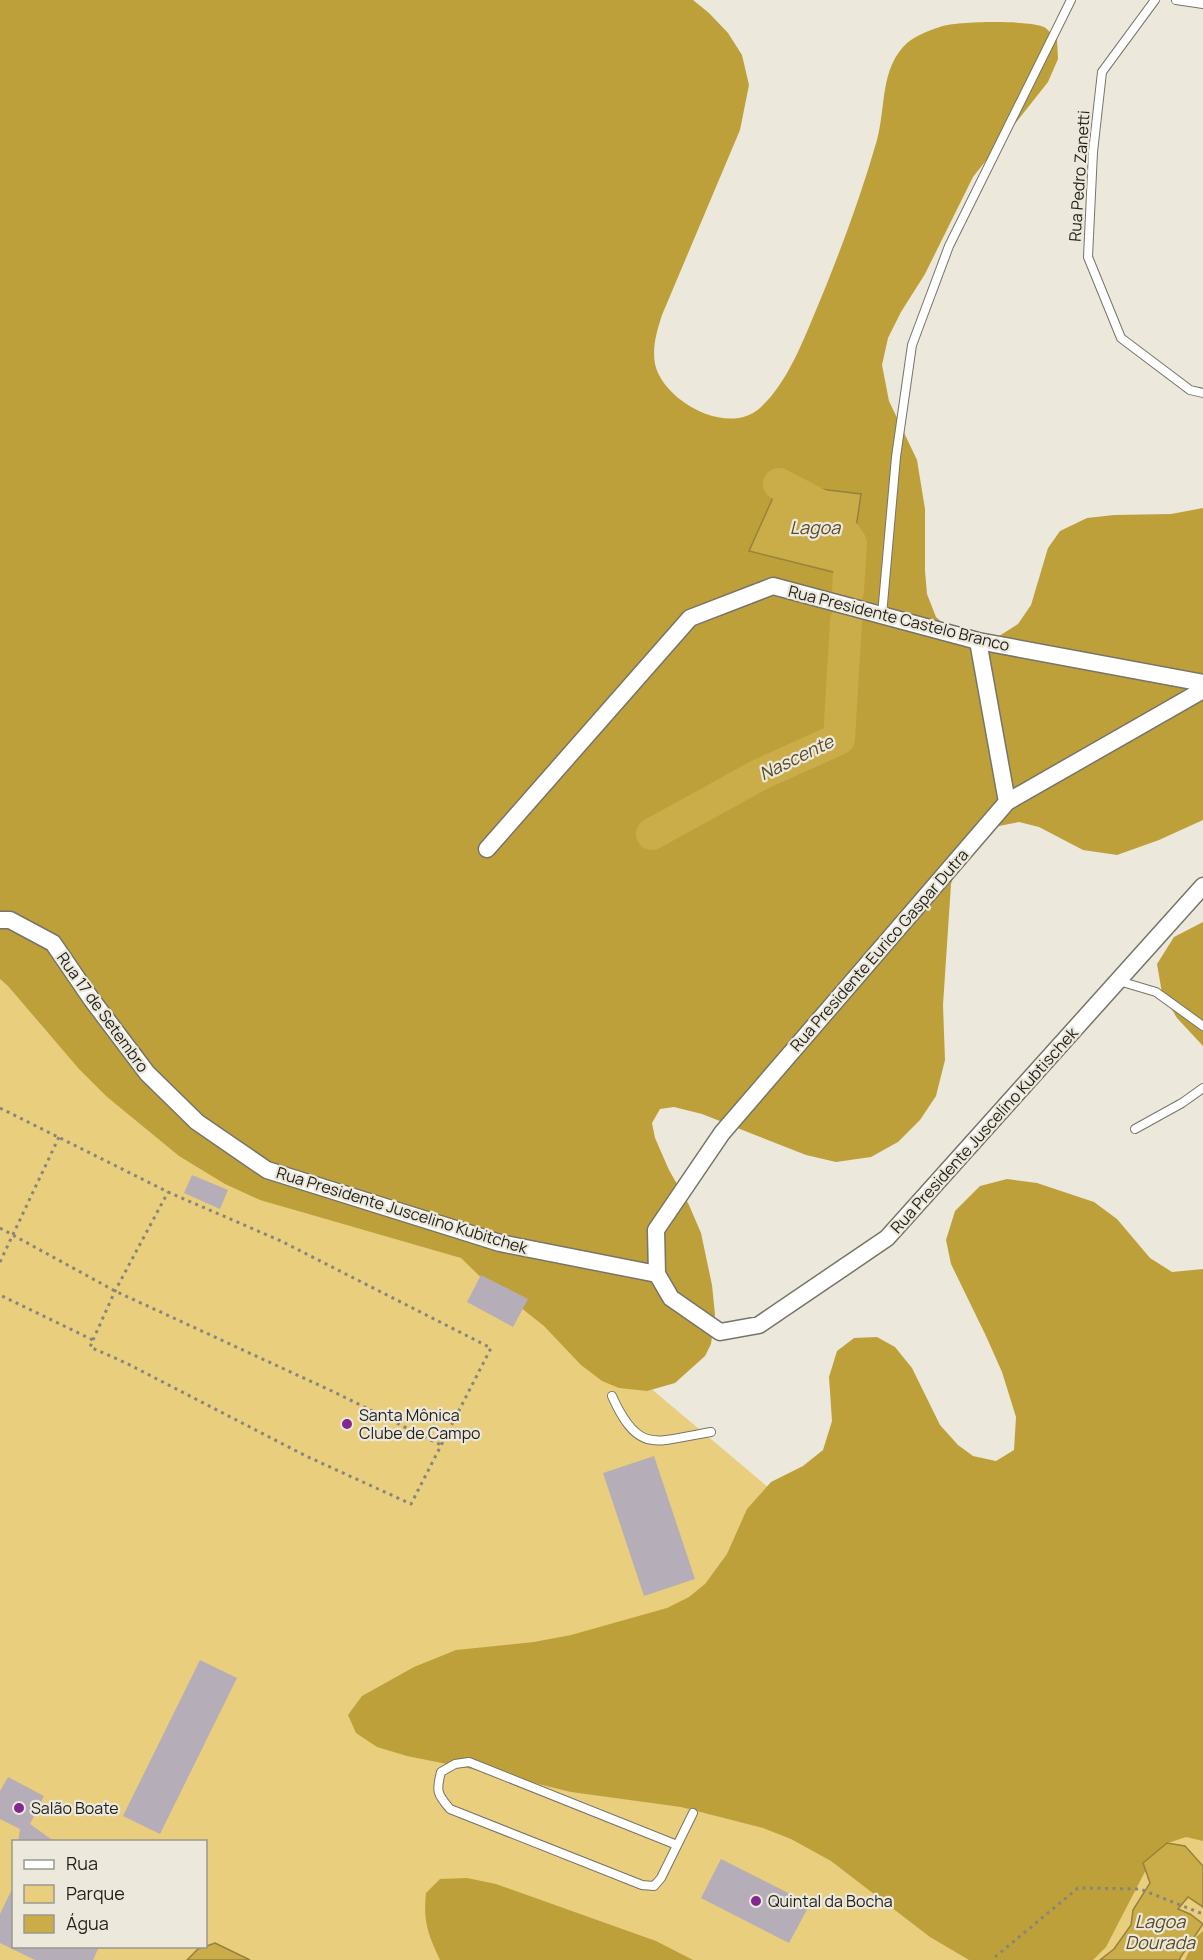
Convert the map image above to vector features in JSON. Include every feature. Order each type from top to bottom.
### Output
[{"type":"street","name":"Rua Presidente Castelo Branco","points":[[487,849],[690,618],[773,586],[978,641],[1203,683]]},
{"type":"street","points":[[978,641],[1007,801]]},
{"type":"street","name":"Rua Presidente Eurico Gaspar Dutra","points":[[657,1274],[656,1230],[722,1133],[1007,801],[1203,690]]},
{"type":"street","name":"Rua Presidente Juscelino Kubtischek","points":[[657,1274],[671,1298],[720,1332],[759,1325],[887,1238],[1203,886]]},
{"type":"street","name":"Rua 17 de Setembro","points":[[0,920],[10,920],[53,943],[147,1073],[197,1122]]},
{"type":"street","name":"Rua Presidente Juscelino Kubitchek","points":[[197,1122],[267,1170],[500,1243],[657,1274]]},
{"type":"lane","points":[[882,615],[896,457],[912,345],[949,246],[1071,0]]},
{"type":"lane","name":"Rua Pedro Zanetti","points":[[1155,0],[1102,72],[1093,153],[1089,257],[1121,338],[1190,390],[1203,393]]},
{"type":"lane","points":[[1176,0],[1203,4]]},
{"type":"lane","points":[[1119,981],[1156,992],[1203,1026]]},
{"type":"lane","points":[[1134,1129],[1182,1103],[1203,1088]]},
{"type":"lane","points":[[612,1396],[621,1417],[635,1434],[652,1441],[711,1432]]},
{"type":"lane","points":[[677,1845],[469,1762],[455,1764],[441,1772],[437,1789],[450,1809],[642,1885],[654,1886],[661,1878],[693,1813]]},
{"type":"path","points":[[0,1108],[168,1192],[280,1240],[491,1348],[411,1504],[306,1456],[126,1363],[90,1347],[115,1291],[168,1192]]},
{"type":"path","points":[[0,1262],[59,1137]]},
{"type":"path","points":[[0,1228],[115,1291],[334,1392],[441,1446]]},
{"type":"path","points":[[0,1295],[93,1340]]},
{"type":"path","points":[[995,1957],[1078,1888],[1140,1889],[1203,1914]]},
{"type":"green space","name":"Santa Mônica Clube de Campo","points":[[0,938],[461,1258],[572,1322],[833,1542],[1203,1833],[1203,1960],[0,1960]]},
{"type":"shaded area","points":[[0,0],[693,0],[728,33],[742,55],[749,85],[740,130],[662,315],[655,339],[654,357],[660,378],[683,402],[698,411],[715,417],[731,419],[747,416],[760,408],[785,377],[798,353],[832,272],[863,184],[877,140],[888,76],[898,53],[914,38],[940,27],[961,23],[1009,22],[1036,25],[1046,28],[1057,39],[1058,59],[1048,82],[973,177],[925,274],[888,338],[882,365],[889,401],[917,460],[925,509],[927,594],[936,617],[957,636],[996,638],[1018,624],[1031,605],[1048,548],[1060,531],[1087,518],[1171,514],[1203,508],[1203,820],[1159,840],[1117,855],[1083,850],[1039,827],[1019,822],[994,827],[957,865],[951,884],[943,1005],[945,1060],[936,1096],[920,1120],[898,1142],[871,1157],[836,1162],[806,1155],[702,1114],[674,1107],[660,1109],[652,1123],[655,1138],[701,1233],[712,1285],[715,1315],[711,1344],[705,1356],[675,1383],[647,1391],[619,1388],[602,1381],[581,1365],[544,1326],[520,1307],[500,1296],[461,1258],[260,1200],[225,1184],[179,1156],[106,1096],[79,1069],[0,979]]},
{"type":"shaded area","points":[[1203,922],[1203,1046],[1177,1018],[1162,993],[1157,964],[1174,937]]},
{"type":"shaded area","points":[[1007,1179],[1037,1183],[1094,1202],[1117,1219],[1150,1258],[1172,1272],[1203,1269],[1203,1841],[1186,1837],[1168,1843],[1151,1860],[1106,1947],[1093,1960],[969,1960],[930,1937],[831,1861],[791,1839],[763,1828],[681,1807],[571,1792],[407,1756],[377,1747],[356,1733],[348,1715],[362,1696],[414,1667],[456,1650],[534,1642],[571,1635],[667,1608],[689,1597],[705,1584],[727,1554],[747,1509],[771,1482],[803,1466],[823,1450],[832,1421],[829,1377],[837,1351],[854,1338],[877,1337],[895,1347],[912,1368],[940,1425],[958,1445],[973,1456],[996,1461],[1014,1450],[1016,1417],[1002,1372],[951,1264],[946,1240],[955,1211],[980,1186]]},
{"type":"shaded area","points":[[467,1878],[496,1884],[656,1941],[693,1960],[440,1960],[427,1928],[426,1893],[440,1879]]},
{"type":"shaded area","points":[[1203,1931],[1203,1960],[1185,1960],[1195,1938]]},
{"type":"water","name":"Lagoa","points":[[779,484],[861,494],[849,576],[749,551]]},
{"type":"water","name":"Lagoa Dourada","points":[[1167,1843],[1185,1846],[1203,1866],[1203,1907],[1188,1897],[1178,1909],[1190,1914],[1203,1924],[1180,1960],[1100,1960],[1114,1949],[1131,1925],[1133,1910],[1150,1883],[1143,1863]]},
{"type":"water","points":[[215,1943],[250,1960],[187,1960],[198,1949],[207,1948],[207,1946]]},
{"type":"building","points":[[192,1175],[228,1190],[220,1209],[184,1193]]},
{"type":"building","points":[[481,1275],[528,1299],[513,1327],[467,1302]]},
{"type":"building","points":[[654,1456],[695,1579],[644,1596],[603,1473]]},
{"type":"building","points":[[200,1660],[237,1678],[160,1834],[123,1816]]},
{"type":"building","name":"Salão Boate","points":[[8,1777],[44,1796],[30,1824],[52,1840],[18,1840],[20,1829],[0,1819],[0,1791]]},
{"type":"building","name":"Quintal da Bocha","points":[[721,1859],[810,1904],[789,1943],[701,1898]]},
{"type":"building","points":[[12,1889],[12,1948],[99,1948],[93,1960],[35,1960],[0,1943],[0,1914]]},
{"type":"waterway","name":"Nascente","points":[[779,484],[827,509],[851,543],[848,591]]},
{"type":"waterway","name":"Nascente","points":[[652,834],[759,775],[839,739],[846,621]]},
{"type":"place","name":"Santa Mônica Clube de Campo","points":[[347,1424]]},
{"type":"place","name":"Salão Boate","points":[[19,1808]]},
{"type":"place","name":"Quintal da Bocha","points":[[756,1901]]}]
